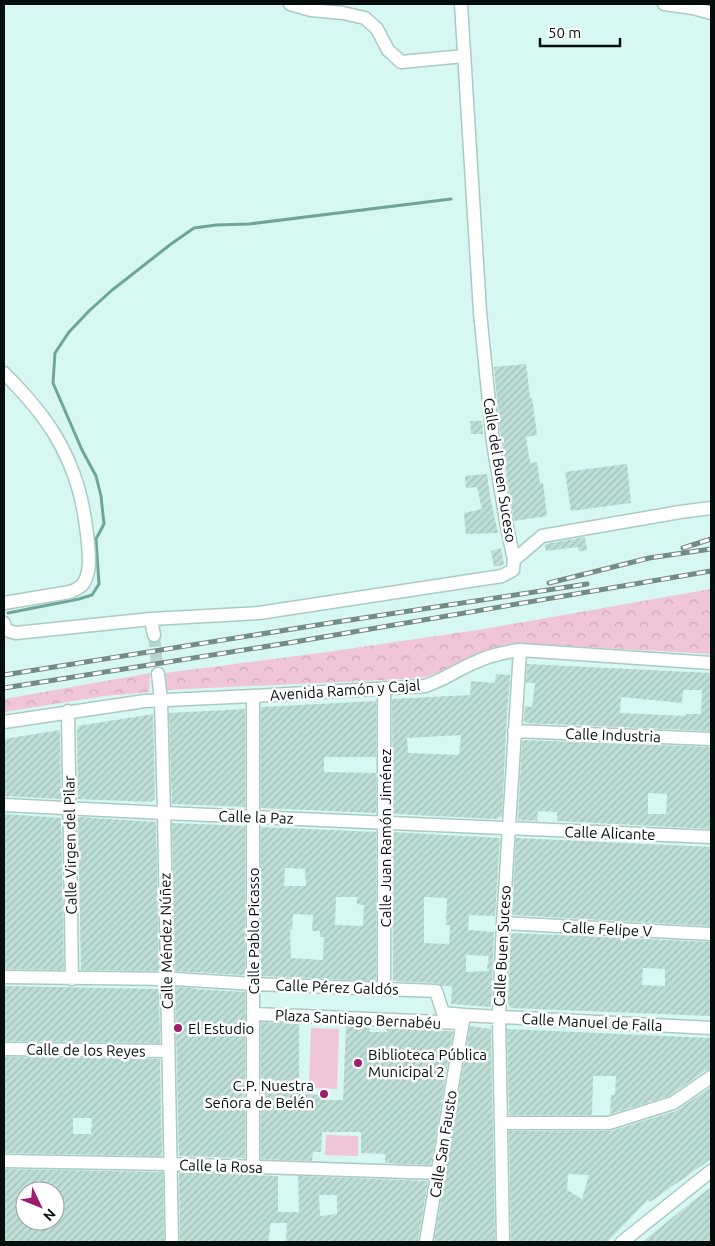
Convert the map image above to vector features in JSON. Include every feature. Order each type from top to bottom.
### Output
[{"type":"street","points":[[290,4],[311,10],[343,13],[365,18],[377,29],[388,50],[401,62],[464,56]]},
{"type":"street","name":"Calle del Buen Suceso","points":[[151,619],[258,613],[502,576],[513,570],[514,560],[495,452],[484,361],[462,4]]},
{"type":"street","points":[[664,4],[692,6],[711,13]]},
{"type":"street","points":[[4,373],[45,419],[64,452],[78,485],[84,509],[89,558],[86,578],[77,589],[70,592],[4,603]]},
{"type":"street","points":[[514,560],[542,536],[711,508]]},
{"type":"street","points":[[4,623],[5,628],[16,633],[151,619],[154,635]]},
{"type":"street","name":"Avenida Ramón y Cajal","points":[[4,722],[128,703],[161,700],[425,686],[476,661],[520,650],[711,663]]},
{"type":"street","name":"Calle Buen Suceso","points":[[503,1242],[499,1017],[508,829],[520,650]]},
{"type":"street","name":"Calle Méndez Núñez","points":[[158,674],[161,700],[164,814],[172,1242]]},
{"type":"street","name":"Calle Juan Ramón Jiménez","points":[[384,688],[384,989]]},
{"type":"street","name":"Calle Pablo Picasso","points":[[253,696],[254,1167]]},
{"type":"street","name":"Calle Virgen del Pilar","points":[[68,712],[72,978]]},
{"type":"street","name":"Calle Industria","points":[[514,731],[711,739]]},
{"type":"street","name":"Calle la Paz","points":[[4,805],[508,829]]},
{"type":"street","name":"Calle Alicante","points":[[508,829],[711,837]]},
{"type":"street","name":"Calle Felipe V","points":[[503,924],[711,934]]},
{"type":"street","name":"Calle Pérez Galdós","points":[[4,977],[175,979],[436,991],[443,1013]]},
{"type":"street","name":"Calle Manuel de Falla","points":[[443,1013],[463,1019],[499,1017],[711,1028]]},
{"type":"street","name":"Plaza Santiago Bernabéu","points":[[254,1014],[463,1019]]},
{"type":"street","name":"Calle San Fausto","points":[[426,1242],[463,1019]]},
{"type":"street","name":"Calle de los Reyes","points":[[4,1049],[168,1052]]},
{"type":"street","points":[[501,1123],[609,1123],[673,1103],[711,1077]]},
{"type":"street","name":"Calle la Rosa","points":[[4,1161],[170,1164],[438,1173]]},
{"type":"street","points":[[622,1242],[711,1171]]},
{"type":"green space","points":[[711,589],[711,654],[517,643],[490,649],[440,672],[422,678],[167,690],[165,673],[484,629]]},
{"type":"green space","points":[[150,673],[149,692],[105,696],[4,712],[4,699]]},
{"type":"green space","points":[[311,1028],[339,1029],[337,1089],[309,1088]]},
{"type":"green space","points":[[326,1135],[358,1136],[358,1156],[325,1155]]},
{"type":"building","points":[[526,364],[537,435],[526,437],[530,463],[537,462],[540,483],[543,483],[547,516],[514,521],[500,432],[494,367]]},
{"type":"building","points":[[470,421],[482,421],[483,434],[471,434]]},
{"type":"building","points":[[627,464],[631,503],[571,511],[565,472]]},
{"type":"building","points":[[487,474],[498,533],[466,534],[464,513],[482,509],[477,487],[466,488],[465,476]]},
{"type":"building","points":[[585,537],[587,550],[579,551],[578,547],[546,551],[545,544]]},
{"type":"building","points":[[501,548],[504,565],[494,567],[491,551]]},
{"type":"building","points":[[527,664],[711,673],[711,731],[526,723],[524,720],[525,706],[532,707],[535,683],[526,683]],"holes":[[[683,690],[702,690],[701,714],[686,714],[686,716],[620,713],[621,697],[682,703]]]},
{"type":"building","points":[[496,674],[510,675],[502,816],[497,819],[395,814],[393,812],[392,699],[470,695],[471,681],[495,683]],"holes":[[[461,735],[459,755],[408,753],[407,738]]]},
{"type":"building","points":[[376,701],[376,757],[324,757],[324,772],[376,773],[376,813],[261,808],[261,707]]},
{"type":"building","points":[[245,709],[245,807],[172,804],[169,713]]},
{"type":"building","points":[[153,714],[154,800],[150,802],[78,799],[78,726]]},
{"type":"building","points":[[60,730],[61,799],[4,796],[4,739]]},
{"type":"building","points":[[522,741],[711,747],[711,829],[557,821],[557,812],[538,811],[537,821],[518,820]],"holes":[[[648,793],[667,794],[666,814],[648,814]]]},
{"type":"building","points":[[4,814],[61,818],[64,970],[4,969]]},
{"type":"building","points":[[78,817],[156,822],[159,971],[81,970]]},
{"type":"building","points":[[172,823],[245,826],[245,975],[175,971]]},
{"type":"building","points":[[261,827],[376,832],[376,981],[261,976]],"holes":[[[285,868],[305,869],[306,886],[284,886]],[[336,897],[357,897],[357,904],[364,905],[363,926],[335,925]],[[293,914],[313,915],[312,931],[320,931],[320,937],[324,937],[323,960],[291,958],[290,930],[292,930]]]},
{"type":"building","points":[[392,832],[500,838],[495,916],[469,915],[468,930],[494,932],[491,1007],[451,1004],[452,986],[442,986],[436,983],[393,981]],"holes":[[[424,897],[447,898],[446,925],[450,925],[449,944],[424,943]],[[466,955],[489,956],[487,968],[489,971],[466,972]]]},
{"type":"building","points":[[516,838],[711,847],[711,926],[512,915]]},
{"type":"building","points":[[514,933],[711,942],[711,1016],[511,1008],[508,1003],[511,935]],"holes":[[[643,968],[665,969],[665,986],[642,985]]]},
{"type":"building","points":[[4,986],[159,989],[160,1043],[4,1041]]},
{"type":"building","points":[[175,987],[245,992],[245,1158],[179,1156]]},
{"type":"building","points":[[261,1022],[299,1024],[299,1094],[325,1095],[325,1100],[343,1100],[346,1026],[370,1027],[370,1032],[387,1032],[387,1028],[453,1031],[431,1165],[385,1163],[385,1154],[361,1153],[361,1132],[322,1132],[321,1152],[313,1152],[312,1161],[261,1159]]},
{"type":"building","points":[[470,1026],[491,1029],[495,1242],[434,1242]]},
{"type":"building","points":[[507,1029],[711,1038],[711,1069],[706,1070],[669,1096],[610,1114],[611,1095],[615,1095],[616,1076],[593,1076],[592,1115],[509,1115]]},
{"type":"building","points":[[4,1057],[160,1059],[162,1156],[5,1153]],"holes":[[[73,1118],[92,1118],[91,1134],[73,1134]]]},
{"type":"building","points":[[711,1087],[711,1159],[650,1202],[648,1200],[607,1242],[511,1242],[509,1131],[611,1131],[676,1111]],"holes":[[[568,1174],[589,1175],[582,1199],[567,1190]]]},
{"type":"building","points":[[4,1169],[163,1172],[164,1242],[4,1242]]},
{"type":"building","points":[[179,1172],[278,1176],[278,1212],[299,1212],[298,1176],[428,1181],[418,1242],[286,1242],[287,1223],[271,1223],[268,1242],[180,1242]],"holes":[[[319,1195],[337,1195],[337,1214],[320,1216]]]},
{"type":"building","points":[[711,1187],[711,1242],[642,1242],[693,1201]]},
{"type":"waterway","points":[[8,613],[92,595],[99,584],[96,539],[104,524],[101,496],[96,476],[82,450],[53,383],[55,353],[69,332],[89,311],[111,291],[194,228],[249,224],[451,199]]},
{"type":"tunnel","points":[[154,635],[158,674]]},
{"type":"railway","points":[[683,548],[711,539]]},
{"type":"railway","points":[[549,583],[649,558],[711,549]]},
{"type":"railway","points":[[4,688],[288,643],[711,571]]},
{"type":"railway","points":[[4,675],[587,584]]},
{"type":"place","name":"El Estudio","points":[[178,1028]]},
{"type":"place","name":"Biblioteca Pública Municipal 2","points":[[358,1063]]},
{"type":"place","name":"C.P. Nuestra Señora de Belén","points":[[324,1094]]}]
